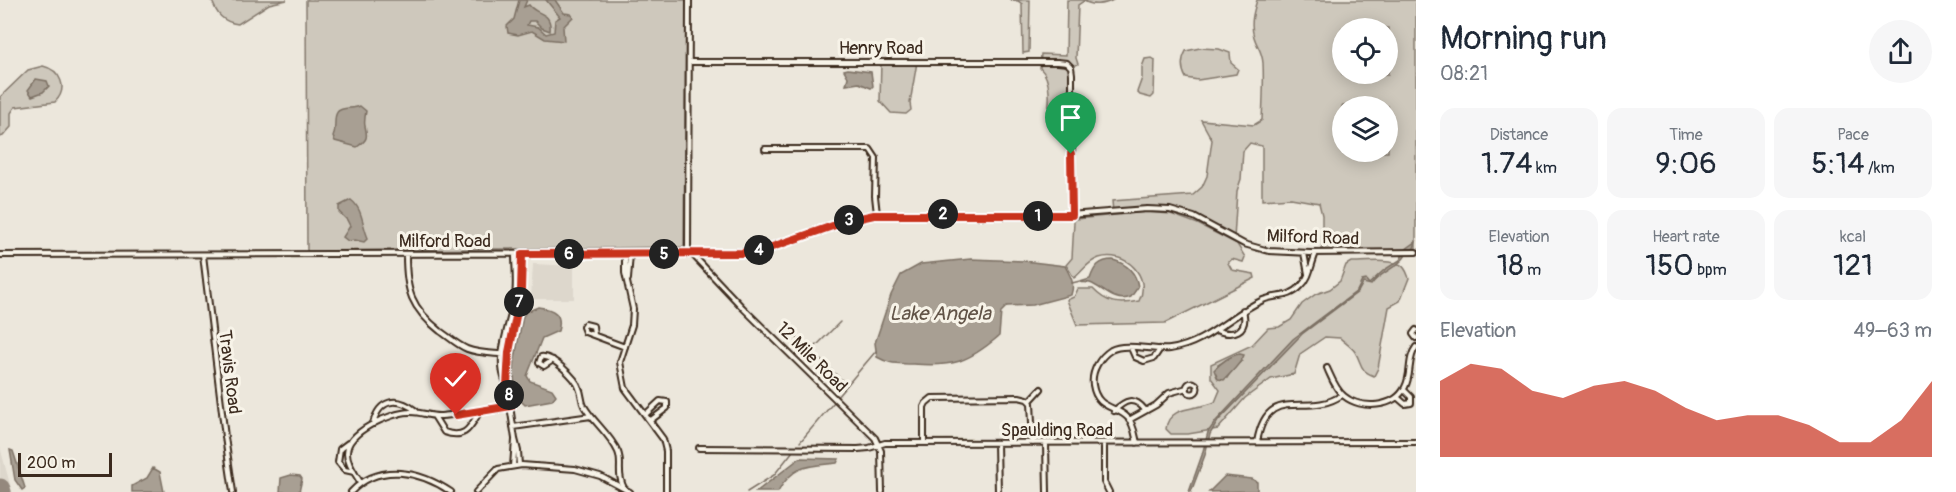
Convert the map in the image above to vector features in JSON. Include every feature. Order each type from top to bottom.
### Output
[{"type":"street","points":[[689,0],[690,254]]},
{"type":"street","name":"Henry Road","points":[[689,62],[1068,63],[1071,67],[1072,215]]},
{"type":"street","points":[[765,149],[870,149],[876,158],[875,196],[878,214]]},
{"type":"street","name":"Milford Road","points":[[0,255],[690,254],[753,251],[772,247],[847,221],[878,214],[1072,215],[1147,209],[1170,210],[1194,217],[1254,247],[1279,252],[1416,252]]},
{"type":"street","points":[[1304,253],[1308,274]]},
{"type":"street","points":[[1137,443],[1129,420],[1100,400],[1093,385],[1096,365],[1102,357],[1112,350],[1172,349],[1197,342],[1242,310],[1295,291],[1302,285],[1316,253]]},
{"type":"street","points":[[515,254],[515,293],[502,354],[502,367],[511,406],[519,465]]},
{"type":"street","points":[[507,386],[508,355],[521,291],[522,254]]},
{"type":"street","points":[[627,254],[633,317],[620,362],[622,380],[663,439],[666,451],[666,492]]},
{"type":"street","name":"12 Mile Road","points":[[690,254],[879,444]]},
{"type":"street","name":"Travis Road","points":[[203,255],[233,492]]},
{"type":"street","points":[[406,255],[408,286],[414,304],[420,312],[444,334],[467,349],[508,355]]},
{"type":"street","points":[[1216,330],[1229,334],[1238,331],[1244,320],[1242,310]]},
{"type":"street","points":[[1416,330],[1413,334],[1416,338]]},
{"type":"street","points":[[594,334],[625,347]]},
{"type":"street","points":[[1328,368],[1342,395],[1360,404],[1388,403],[1404,390],[1409,377],[1412,353],[1416,347]]},
{"type":"street","points":[[1131,348],[1135,357],[1144,361],[1154,358],[1160,349]]},
{"type":"street","points":[[553,360],[575,381],[584,406],[618,452],[620,462],[618,472],[624,488]]},
{"type":"street","points":[[1129,420],[1156,405],[1169,393],[1187,388]]},
{"type":"street","points":[[1030,401],[1041,389]]},
{"type":"street","points":[[1397,397],[1405,404],[1411,404],[1411,397],[1404,390]]},
{"type":"street","points":[[1257,442],[1263,419],[1273,410],[1283,406],[1329,403],[1342,395]]},
{"type":"street","points":[[924,443],[924,407],[932,398],[1019,397],[1030,401]]},
{"type":"street","points":[[1114,411],[1122,402],[1128,400],[1138,403],[1145,410]]},
{"type":"street","points":[[645,414],[660,401],[667,402],[667,408],[651,420]]},
{"type":"street","points":[[1030,401],[1033,412],[1033,443]]},
{"type":"street","points":[[372,425],[379,408],[390,402],[408,405],[417,412]]},
{"type":"street","points":[[354,472],[345,470],[338,462],[340,449],[354,436],[372,425],[399,413],[417,412],[434,416],[511,406]]},
{"type":"street","points":[[578,418],[584,406]]},
{"type":"street","points":[[434,416],[444,432],[458,435],[467,431],[481,411]]},
{"type":"street","points":[[513,427],[591,416]]},
{"type":"street","points":[[513,466],[515,440]]},
{"type":"street","name":"Spaulding Road","points":[[699,448],[858,449],[879,444],[924,443],[1416,442]]},
{"type":"street","points":[[349,443],[348,460],[360,482]]},
{"type":"street","points":[[997,443],[998,492]]},
{"type":"street","points":[[1104,443],[1104,482],[1109,492]]},
{"type":"street","points":[[879,444],[882,492]]},
{"type":"street","points":[[1046,444],[1047,492]]},
{"type":"street","points":[[476,492],[498,469],[519,465],[575,469],[608,480],[630,492]]},
{"type":"street","points":[[351,492],[360,482],[386,472],[409,474],[432,480],[451,492]]},
{"type":"street","points":[[608,480],[618,472]]},
{"type":"shaded area","points":[[212,0],[287,0],[269,4],[238,24],[221,16]]},
{"type":"shaded area","points":[[306,0],[686,0],[684,247],[307,251]]},
{"type":"shaded area","points":[[1010,0],[1030,0],[1029,52],[1023,53],[1022,4]]},
{"type":"shaded area","points":[[1067,0],[1113,0],[1098,4],[1084,1],[1078,5],[1076,58],[1078,64],[1071,67],[1071,130],[1047,124],[1049,102],[1047,79],[1040,68],[1041,54],[1066,55]]},
{"type":"shaded area","points":[[1257,0],[1416,0],[1416,252],[1322,253],[1322,215],[1319,203],[1291,198],[1262,200],[1262,146],[1250,143],[1243,151],[1241,179],[1237,191],[1234,239],[1194,217],[1170,210],[1113,212],[1112,201],[1193,195],[1202,187],[1207,176],[1212,140],[1201,120],[1254,125],[1262,120],[1263,63],[1254,37],[1252,18]]},
{"type":"shaded area","points":[[1200,48],[1219,49],[1230,53],[1231,63],[1238,69],[1236,74],[1198,80],[1186,78],[1182,68],[1184,54],[1186,51]]},
{"type":"shaded area","points":[[1145,59],[1155,60],[1154,95],[1151,98],[1137,92]]},
{"type":"shaded area","points":[[881,62],[917,62],[910,103],[911,110],[906,114],[891,113],[880,101]]},
{"type":"shaded area","points":[[43,66],[54,71],[61,80],[59,97],[55,102],[15,107],[11,113],[11,127],[0,137],[0,97],[28,70]]},
{"type":"shaded area","points":[[1146,212],[1171,214],[1198,224],[1237,244],[1245,257],[1243,262],[1232,259],[1228,263],[1232,270],[1254,274],[1255,278],[1165,323],[1077,325],[1067,300],[1074,297],[1078,289],[1093,289],[1103,298],[1125,303],[1139,301],[1142,283],[1139,274],[1127,261],[1109,257],[1091,262],[1074,278],[1066,265],[1072,258],[1074,222],[1076,219]]},
{"type":"shaded area","points":[[1351,262],[1396,263],[1404,268],[1409,278],[1400,301],[1389,307],[1378,368],[1374,376],[1363,369],[1354,350],[1340,338],[1325,337],[1300,354],[1294,374],[1271,379],[1245,398],[1218,429],[1171,434],[1166,429],[1168,421],[1178,412],[1215,402],[1220,390],[1211,378],[1211,364],[1252,345],[1268,328],[1279,327],[1291,320],[1302,304],[1340,281],[1346,265]],"holes":[[[1236,355],[1242,361],[1233,368],[1227,378],[1218,365]]]},
{"type":"shaded area","points":[[533,264],[574,266],[574,299],[531,299]]},
{"type":"shaded area","points":[[0,447],[12,492],[0,492]]},
{"type":"water","points":[[519,0],[527,0],[524,7],[529,5],[549,20],[550,31],[542,28],[535,21],[529,21],[527,25],[538,27],[546,34],[554,32],[555,20],[560,17],[546,0],[555,0],[564,13],[571,14],[573,17],[563,27],[564,41],[545,39],[532,31],[518,35],[508,33],[507,26],[514,19]]},
{"type":"water","points":[[844,70],[871,72],[873,86],[871,88],[859,83],[846,85],[848,77]]},
{"type":"water","points":[[36,79],[47,81],[49,86],[43,92],[32,96],[28,90]]},
{"type":"water","points":[[360,106],[366,111],[365,140],[357,147],[335,141],[333,137],[336,114],[342,109]]},
{"type":"water","points":[[351,200],[358,208],[362,218],[368,238],[364,242],[348,241],[343,237],[350,226],[339,212],[339,206]]},
{"type":"water","points":[[1416,242],[1414,248],[1403,259],[1371,285],[1363,283],[1358,292],[1302,334],[1218,421],[1210,434],[1205,455],[1191,492],[1189,492],[1208,432],[1216,421],[1293,339],[1357,291],[1362,281],[1366,280],[1369,284],[1384,270],[1400,260],[1406,249]]},
{"type":"water","name":"Lake Angela","points":[[971,259],[1024,261],[1065,266],[1071,277],[1071,295],[1033,305],[1007,306],[1001,312],[999,336],[978,352],[959,361],[939,365],[898,363],[877,357],[875,343],[891,295],[901,275],[921,264]]},
{"type":"water","points":[[1113,260],[1127,266],[1135,277],[1138,287],[1131,297],[1125,299],[1114,297],[1095,285],[1080,282],[1090,279],[1095,268],[1101,263]]},
{"type":"water","points":[[538,307],[556,313],[559,325],[558,331],[542,338],[527,376],[530,381],[552,389],[556,395],[552,400],[525,405],[515,387],[516,350],[523,316],[526,312]]},
{"type":"water","points":[[1240,354],[1244,355],[1241,361],[1224,380],[1218,379],[1214,370],[1226,360]]},
{"type":"water","points":[[10,450],[13,451],[25,488],[22,490],[15,480]]},
{"type":"water","points":[[800,458],[839,459],[837,463],[810,466],[796,471],[778,492],[756,492]]},
{"type":"water","points":[[153,468],[160,472],[164,492],[132,492],[132,486],[147,478]]},
{"type":"water","points":[[291,475],[300,476],[302,479],[299,492],[280,492],[281,478]]},
{"type":"water","points":[[1225,476],[1252,479],[1257,482],[1257,491],[1209,492]]},
{"type":"waterway","points":[[1072,283],[1080,281]]},
{"type":"waterway","points":[[811,351],[840,322]]},
{"type":"waterway","points":[[793,334],[847,385]]},
{"type":"waterway","points":[[837,397],[876,351]]},
{"type":"waterway","points":[[800,442],[834,402]]},
{"type":"waterway","points":[[747,492],[774,475],[793,451]]},
{"type":"route","points":[[456,415],[511,406],[507,386],[509,352],[521,291],[522,254],[732,254],[772,247],[847,221],[882,214],[1072,215],[1071,154]]}]
